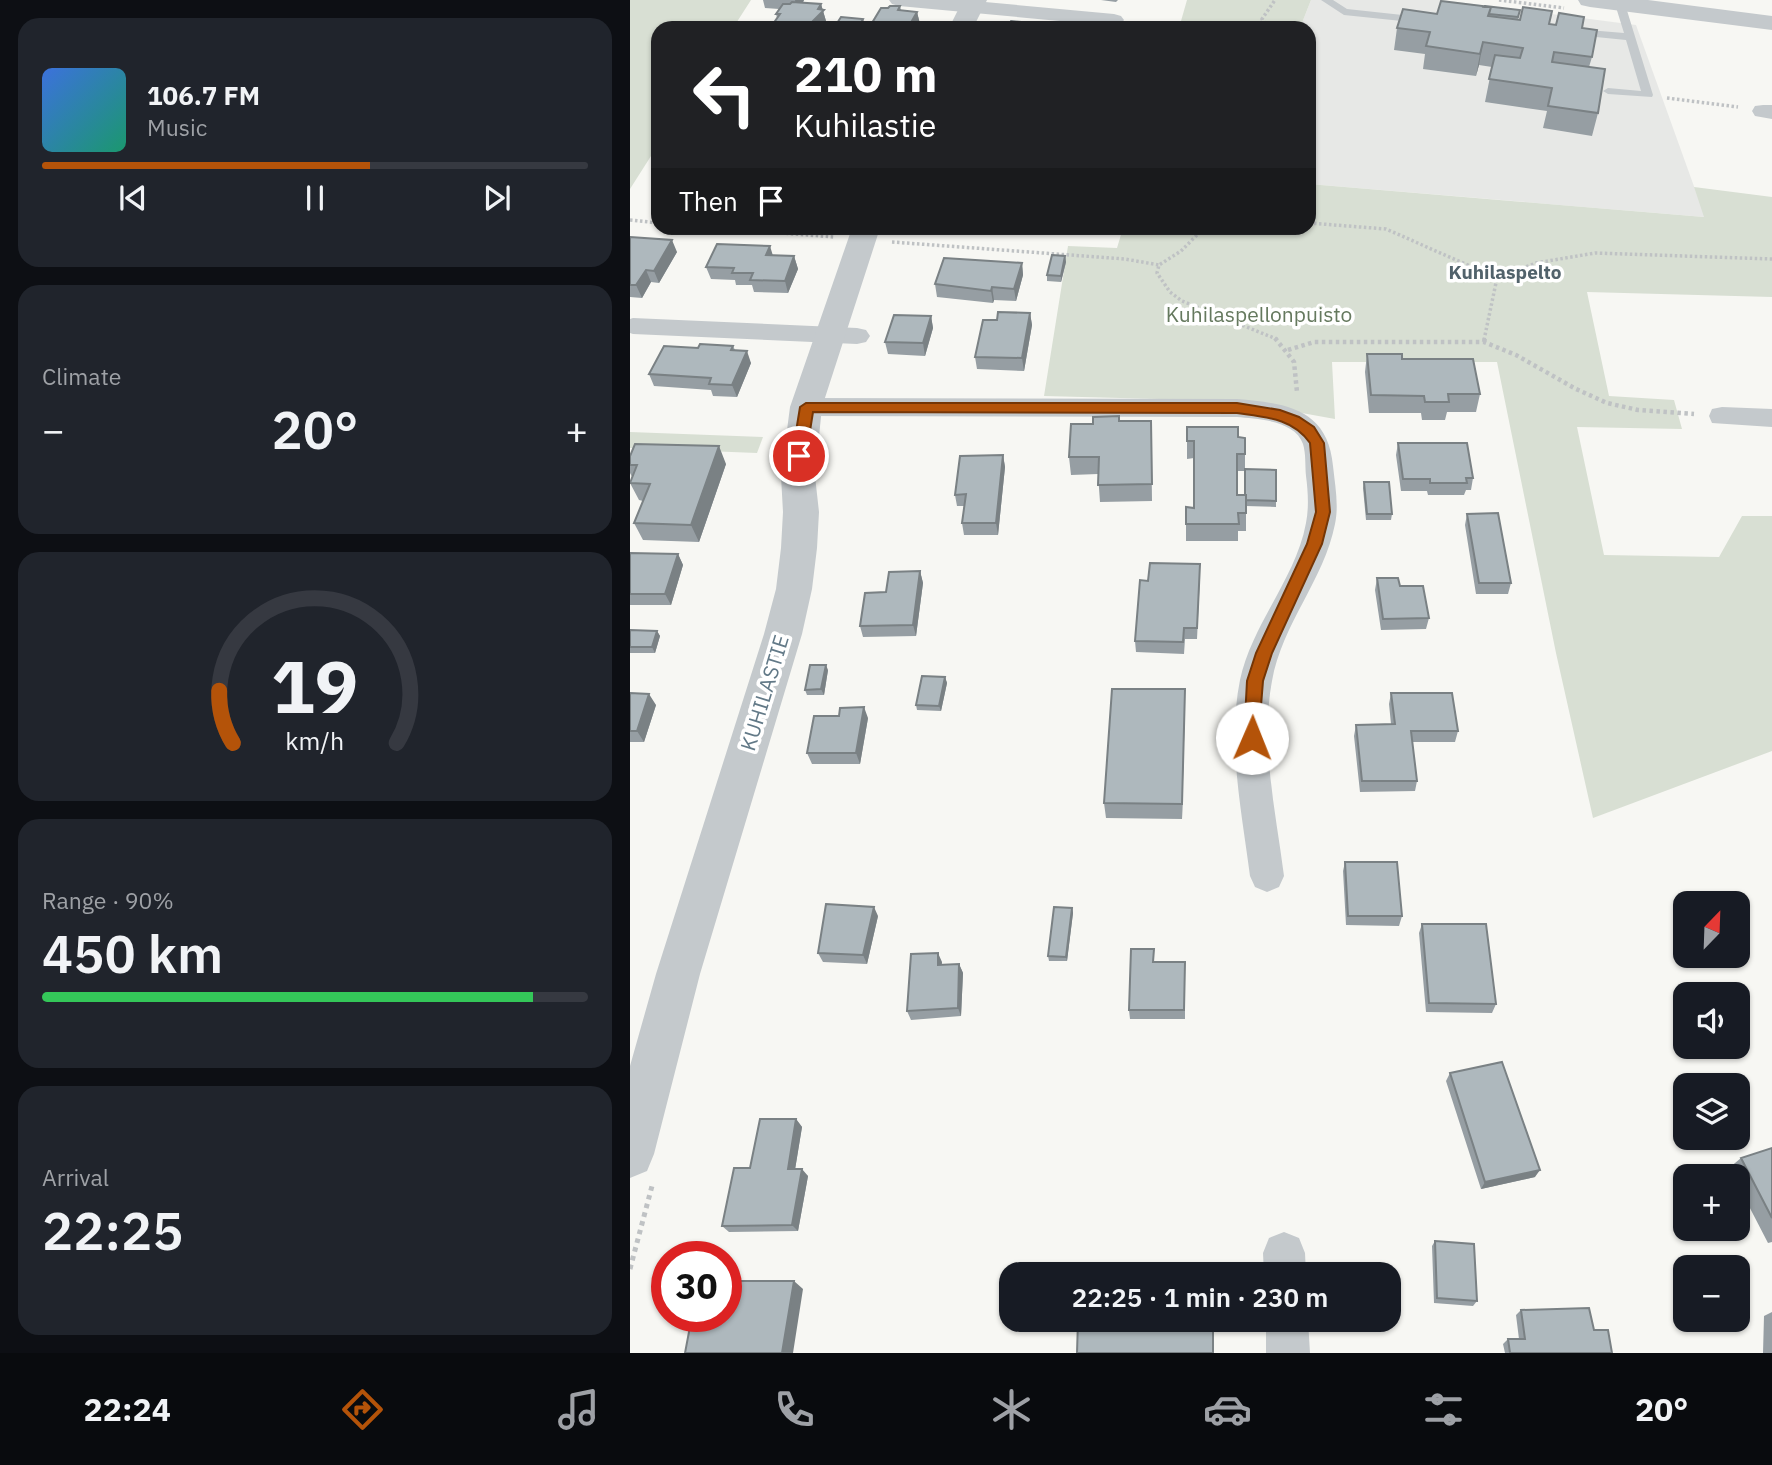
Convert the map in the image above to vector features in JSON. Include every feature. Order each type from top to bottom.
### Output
[{"type":"street","points":[[899,0],[970,12],[1114,20]]},
{"type":"street","points":[[1590,0],[1772,23]]},
{"type":"street","name":"KUHILASTIE","points":[[630,1154],[678,974],[789,612],[799,548],[801,512],[798,476],[806,407],[843,336],[863,235]]},
{"type":"street","points":[[633,326],[843,336]]},
{"type":"street","points":[[806,407],[1237,408],[1275,414],[1295,421],[1309,431],[1317,443],[1323,512],[1315,544],[1264,653],[1255,681],[1252,738],[1267,876]]},
{"type":"street","points":[[1722,416],[1772,418]]},
{"type":"street","points":[[1287,1332],[1288,1353]]},
{"type":"lane","points":[[1326,0],[1344,12],[1433,21]]},
{"type":"lane","points":[[1608,91],[1648,95],[1620,4]]},
{"type":"lane","points":[[1564,31],[1629,37]]},
{"type":"path","points":[[1263,21],[1263,13],[1275,0]]},
{"type":"path","points":[[1648,95],[1767,111]]},
{"type":"path","points":[[630,220],[651,222]]},
{"type":"path","points":[[1316,224],[1386,229],[1497,278],[1536,263],[1595,253],[1772,259]]},
{"type":"path","points":[[884,235],[1125,258],[1158,265],[1177,254],[1194,235]]},
{"type":"path","points":[[1158,265],[1157,273],[1170,292],[1182,301],[1266,333],[1288,349],[1294,362],[1298,400],[1295,421]]},
{"type":"path","points":[[1484,342],[1497,278]]},
{"type":"path","points":[[1288,349],[1314,342],[1484,342],[1508,349],[1606,403],[1624,408],[1722,416]]},
{"type":"shaded area","points":[[1311,0],[1442,0],[1636,25],[1705,217],[1316,185],[1316,21],[1303,21]]},
{"type":"green space","points":[[630,0],[751,0],[738,21],[651,21],[651,156],[630,189]]},
{"type":"green space","points":[[1187,0],[1311,0],[1303,21],[1181,21]]},
{"type":"green space","name":"Kuhilaspellonpuisto","points":[[1316,185],[1704,217],[1694,187],[1772,197],[1772,297],[1587,292],[1609,396],[1674,400],[1682,429],[1577,427],[1604,555],[1719,557],[1742,516],[1772,516],[1772,751],[1593,818],[1556,653],[1497,362],[1332,362],[1335,419],[1235,401],[1044,396],[1068,246],[1117,248],[1121,235],[1316,235]]},
{"type":"green space","points":[[630,432],[763,437],[757,453],[630,448]]},
{"type":"building","points":[[1441,1],[1491,7],[1488,16],[1520,20],[1523,7],[1552,11],[1549,24],[1556,25],[1559,13],[1584,17],[1582,28],[1597,30],[1592,57],[1554,52],[1552,62],[1605,69],[1598,113],[1548,106],[1552,88],[1489,79],[1495,55],[1520,58],[1523,48],[1483,42],[1480,54],[1426,46],[1430,32],[1397,28],[1403,9],[1437,14]]},
{"type":"building","points":[[783,4],[821,4],[818,9],[824,10],[813,21],[775,21],[780,14],[776,14]]},
{"type":"building","points":[[900,6],[898,10],[917,12],[912,21],[873,21],[881,8]]},
{"type":"building","points":[[1485,6],[1520,10],[1518,17],[1489,14],[1491,7]]},
{"type":"building","points":[[841,17],[863,19],[862,21],[838,21]]},
{"type":"building","points":[[630,237],[672,240],[654,271],[646,270],[636,285],[630,285]]},
{"type":"building","points":[[717,244],[770,246],[766,255],[794,256],[785,281],[750,280],[753,273],[732,273],[734,268],[706,267]]},
{"type":"building","points":[[1052,255],[1065,256],[1061,276],[1047,275]]},
{"type":"building","points":[[944,258],[1022,263],[1014,289],[992,287],[991,291],[935,284]]},
{"type":"building","points":[[998,312],[1030,313],[1022,358],[975,357],[983,320],[997,320]]},
{"type":"building","points":[[894,315],[931,316],[923,343],[885,342]]},
{"type":"building","points":[[700,344],[733,346],[731,350],[747,351],[732,385],[709,384],[711,378],[649,374],[664,346],[698,348]]},
{"type":"building","points":[[1367,354],[1402,354],[1402,359],[1473,359],[1480,394],[1448,394],[1449,402],[1425,402],[1424,396],[1371,395]]},
{"type":"building","points":[[1119,416],[1119,421],[1151,421],[1152,484],[1098,485],[1099,457],[1069,457],[1071,424],[1093,424],[1093,417]]},
{"type":"building","points":[[1187,427],[1238,427],[1238,437],[1245,438],[1245,454],[1237,454],[1237,495],[1246,495],[1246,513],[1238,513],[1239,524],[1186,524],[1186,507],[1194,508],[1194,441],[1187,441]]},
{"type":"building","points":[[1398,443],[1467,443],[1473,478],[1466,478],[1467,483],[1430,483],[1430,479],[1403,479]]},
{"type":"building","points":[[635,444],[719,446],[691,525],[634,523],[650,484],[630,483],[637,465],[630,465]]},
{"type":"building","points":[[1003,455],[996,523],[962,523],[966,494],[955,495],[960,456]]},
{"type":"building","points":[[1245,469],[1276,470],[1276,501],[1246,500]]},
{"type":"building","points":[[1364,482],[1389,482],[1392,514],[1367,514]]},
{"type":"building","points":[[1498,513],[1511,583],[1479,583],[1467,514]]},
{"type":"building","points":[[630,553],[678,554],[665,594],[630,594]]},
{"type":"building","points":[[1150,563],[1200,564],[1197,628],[1184,628],[1183,642],[1135,641],[1140,580],[1148,581]]},
{"type":"building","points":[[920,571],[913,625],[860,626],[865,593],[886,592],[889,572]]},
{"type":"building","points":[[1377,578],[1398,578],[1400,586],[1423,586],[1429,618],[1383,619]]},
{"type":"building","points":[[630,630],[657,631],[652,647],[630,647]]},
{"type":"building","points":[[810,665],[826,665],[821,689],[805,690]]},
{"type":"building","points":[[922,676],[945,677],[939,706],[916,705]]},
{"type":"building","points":[[1112,689],[1185,689],[1182,804],[1104,803]]},
{"type":"building","points":[[630,693],[649,694],[637,731],[630,731]]},
{"type":"building","points":[[1391,693],[1452,693],[1458,731],[1411,731],[1417,781],[1362,781],[1356,725],[1395,724]]},
{"type":"building","points":[[864,707],[856,753],[807,753],[814,716],[839,716],[840,708]]},
{"type":"building","points":[[1345,862],[1397,862],[1402,916],[1348,916]]},
{"type":"building","points":[[826,904],[874,907],[863,955],[818,953]]},
{"type":"building","points":[[1054,907],[1072,908],[1066,957],[1048,956]]},
{"type":"building","points":[[1422,924],[1486,924],[1496,1004],[1429,1003]]},
{"type":"building","points":[[1131,949],[1154,949],[1153,962],[1185,962],[1184,1010],[1129,1010]]},
{"type":"building","points":[[938,953],[938,965],[959,964],[958,1008],[907,1011],[911,954]]},
{"type":"building","points":[[1502,1062],[1540,1170],[1485,1182],[1450,1073]]},
{"type":"building","points":[[760,1119],[796,1119],[788,1169],[802,1169],[792,1225],[722,1226],[734,1168],[750,1168]]},
{"type":"building","points":[[1772,1148],[1772,1218],[1750,1175],[1750,1164],[1744,1164],[1741,1158]]},
{"type":"building","points":[[1435,1241],[1474,1244],[1477,1301],[1437,1298]]},
{"type":"building","points":[[742,1281],[794,1281],[782,1353],[685,1353],[689,1332],[742,1332]]},
{"type":"building","points":[[1589,1308],[1594,1330],[1608,1330],[1612,1353],[1510,1353],[1508,1339],[1525,1339],[1521,1310]]},
{"type":"building","points":[[1078,1332],[1213,1332],[1213,1353],[1077,1353]]},
{"type":"district","name":"Kuhilaspelto","points":[[1505,272]]},
{"type":"route","points":[[799,456],[806,407],[1237,408],[1275,414],[1295,421],[1309,431],[1317,443],[1323,512],[1315,544],[1284,607],[1255,681],[1252,738]]}]
